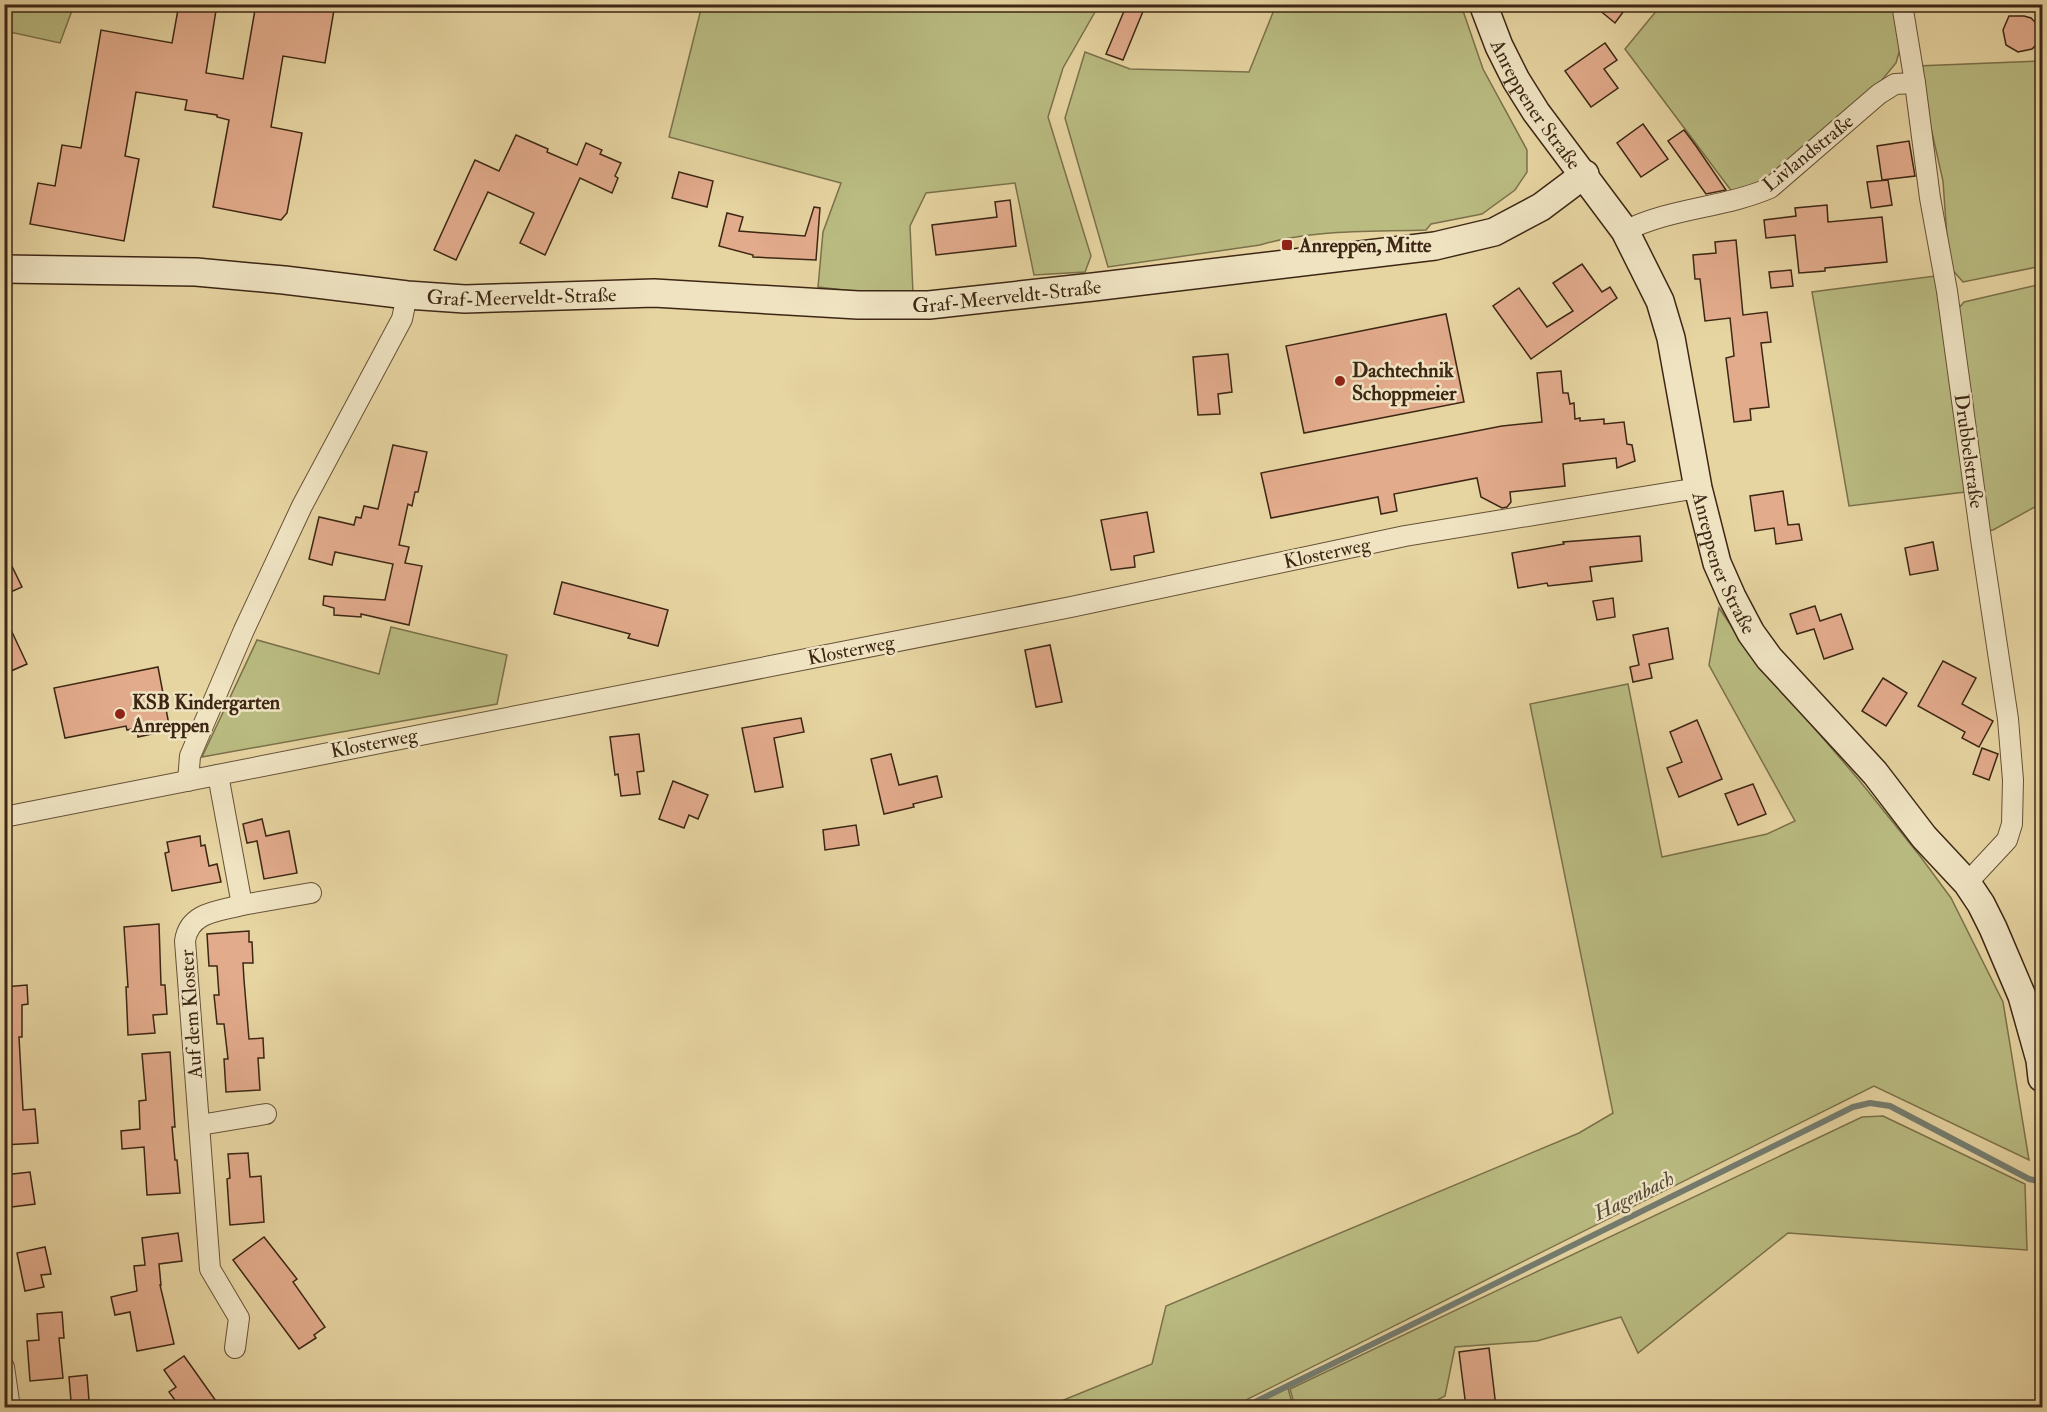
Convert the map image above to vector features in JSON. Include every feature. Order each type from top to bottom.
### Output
[{"type":"main road","name":"Anreppener Straße","points":[[1483,4],[1499,46],[1516,80],[1536,112],[1585,174],[1625,231],[1660,301],[1671,338],[1698,488],[1718,563],[1732,597],[1751,633],[1769,658],[1875,773],[1924,837],[1967,882],[1994,928],[2022,996],[2043,1078]]},
{"type":"main road","name":"Graf-Meerveldt-Straße","points":[[4,269],[196,272],[407,295],[465,299],[654,293],[837,304],[929,305],[1435,246],[1494,232],[1541,207],[1585,174]]},
{"type":"street","name":"Drubbelstraße","points":[[1902,4],[1930,198],[1947,291],[2008,719],[2013,780],[2012,824],[2007,840],[1967,882]]},
{"type":"street","name":"Livlandstraße","points":[[1625,231],[1645,221],[1731,202],[1770,188],[1879,94],[1895,84],[1915,82]]},
{"type":"street","name":"Graf-Meerveldt-Straße","points":[[188,781],[190,756],[244,630],[302,506],[402,319],[407,295]]},
{"type":"street","name":"Klosterweg","points":[[4,817],[1071,607],[1405,536],[1698,488]]},
{"type":"street","points":[[218,775],[242,905]]},
{"type":"street","name":"Auf dem Kloster","points":[[235,1348],[239,1318],[210,1269],[186,934],[188,928],[205,914],[311,893]]},
{"type":"street","points":[[200,1125],[266,1114]]},
{"type":"street","points":[[4,1367],[10,1407]]},
{"type":"green space","points":[[5,4],[74,5],[60,43],[5,31]]},
{"type":"green space","points":[[1662,4],[1893,5],[1900,49],[1896,63],[1877,86],[1774,176],[1733,193],[1625,49]]},
{"type":"green space","points":[[702,5],[1099,5],[1063,68],[1048,117],[1091,256],[1085,272],[1034,275],[1015,183],[926,193],[910,226],[913,293],[861,292],[818,287],[823,232],[841,183],[669,137]]},
{"type":"green space","points":[[1276,5],[1461,5],[1483,69],[1527,150],[1527,172],[1515,190],[1482,214],[1431,224],[1426,230],[1363,231],[1301,236],[1260,245],[1108,267],[1065,118],[1085,52],[1130,69],[1249,72]]},
{"type":"green space","points":[[2042,55],[2042,266],[1963,282],[1949,266],[1943,181],[1917,66],[2040,61]]},
{"type":"green space","points":[[1935,276],[1965,492],[1849,506],[1812,292]]},
{"type":"green space","points":[[2042,284],[2042,503],[1993,530],[1987,531],[1958,309],[1964,302]]},
{"type":"green space","points":[[1719,608],[1752,656],[1859,780],[1951,898],[2003,1002],[2029,1160],[1874,1086],[1232,1407],[1044,1408],[1152,1364],[1166,1306],[1579,1133],[1613,1113],[1530,704],[1628,684],[1662,857],[1767,834],[1795,821],[1709,665]]},
{"type":"green space","points":[[391,627],[507,655],[497,704],[202,757],[257,640],[379,674]]},
{"type":"green space","points":[[1883,1116],[2025,1184],[2027,1250],[1788,1233],[1638,1353],[1621,1317],[1537,1341],[1455,1347],[1445,1396],[1424,1407],[1295,1407],[1290,1389],[1862,1117]]},
{"type":"green space","points":[[1288,1388],[1293,1407],[1249,1407]]},
{"type":"building","points":[[179,4],[217,4],[206,73],[243,79],[256,4],[335,4],[325,63],[283,56],[271,127],[302,133],[287,213],[281,220],[213,207],[229,120],[217,117],[217,115],[185,110],[187,100],[136,92],[125,156],[139,159],[124,241],[30,224],[38,183],[55,186],[62,145],[81,148],[101,30],[172,43]]},
{"type":"building","points":[[1127,4],[1146,4],[1123,60],[1106,54]]},
{"type":"building","points":[[1592,4],[1629,4],[1615,23]]},
{"type":"building","points":[[2009,16],[2024,16],[2036,23],[2039,37],[2032,49],[2018,52],[2006,45],[2003,30]]},
{"type":"building","points":[[1605,43],[1617,60],[1604,69],[1618,88],[1591,107],[1565,71]]},
{"type":"building","points":[[1643,124],[1668,159],[1641,177],[1617,143]]},
{"type":"building","points":[[1684,130],[1726,190],[1706,194],[1668,141]]},
{"type":"building","points":[[516,135],[577,165],[586,143],[602,150],[600,154],[621,163],[615,176],[618,178],[612,193],[580,178],[545,255],[520,243],[534,213],[488,192],[456,260],[434,250],[475,160],[499,171]]},
{"type":"building","points":[[1909,141],[1915,176],[1882,180],[1877,146]]},
{"type":"building","points":[[679,172],[713,181],[707,207],[672,198]]},
{"type":"building","points":[[1888,180],[1892,205],[1871,208],[1867,182]]},
{"type":"building","points":[[1010,200],[1016,246],[936,255],[932,225],[997,217],[995,202]]},
{"type":"building","points":[[1827,205],[1828,222],[1882,217],[1887,262],[1799,273],[1795,235],[1766,238],[1764,220],[1796,216],[1795,208]]},
{"type":"building","points":[[814,207],[820,208],[816,260],[753,257],[753,255],[719,246],[727,213],[743,217],[739,231],[805,236]]},
{"type":"building","points":[[1736,240],[1743,315],[1767,312],[1771,342],[1761,343],[1769,407],[1750,409],[1751,420],[1734,422],[1726,358],[1734,356],[1730,318],[1705,321],[1700,279],[1695,279],[1693,255],[1716,253],[1715,242]]},
{"type":"building","points":[[1582,264],[1602,292],[1610,287],[1617,298],[1531,359],[1493,306],[1519,288],[1547,327],[1573,311],[1553,283]]},
{"type":"building","points":[[1791,270],[1793,286],[1771,288],[1769,272]]},
{"type":"building","points":[[1446,314],[1464,402],[1304,433],[1286,346]]},
{"type":"building","points":[[1228,354],[1232,392],[1218,394],[1220,414],[1198,415],[1193,357]]},
{"type":"building","points":[[1561,371],[1563,393],[1568,393],[1570,404],[1574,403],[1575,419],[1580,418],[1580,421],[1604,419],[1604,424],[1624,422],[1627,444],[1632,445],[1635,461],[1617,468],[1616,458],[1563,464],[1565,486],[1510,492],[1511,502],[1507,507],[1502,508],[1481,497],[1477,478],[1394,494],[1397,511],[1381,514],[1378,497],[1271,518],[1261,473],[1502,426],[1542,422],[1537,373]]},
{"type":"building","points":[[393,445],[427,452],[418,492],[415,492],[412,506],[408,504],[399,545],[409,547],[405,563],[422,566],[409,625],[361,614],[361,617],[334,615],[334,608],[323,605],[324,596],[385,600],[393,564],[335,552],[332,565],[309,559],[319,517],[354,525],[356,517],[361,518],[364,506],[378,509]]},
{"type":"building","points":[[1783,491],[1788,525],[1799,524],[1802,540],[1776,544],[1774,528],[1755,531],[1750,496]]},
{"type":"building","points":[[1147,512],[1154,552],[1134,556],[1135,567],[1111,570],[1101,520]]},
{"type":"building","points":[[1640,536],[1642,561],[1590,567],[1592,581],[1548,586],[1547,583],[1518,588],[1512,553],[1564,544],[1563,542]]},
{"type":"building","points":[[1933,542],[1938,570],[1910,575],[1905,548]]},
{"type":"building","points":[[4,550],[22,587],[4,595]]},
{"type":"building","points":[[562,582],[668,610],[658,646],[628,638],[630,634],[554,614]]},
{"type":"building","points":[[1613,598],[1615,617],[1597,620],[1593,601]]},
{"type":"building","points":[[1815,606],[1820,621],[1841,614],[1853,649],[1824,659],[1814,629],[1797,634],[1790,614]]},
{"type":"building","points":[[4,615],[27,664],[4,674]]},
{"type":"building","points":[[1668,628],[1673,659],[1649,664],[1652,678],[1633,682],[1630,667],[1639,665],[1633,635]]},
{"type":"building","points":[[1050,645],[1062,702],[1036,707],[1025,650]]},
{"type":"building","points":[[1943,661],[1976,678],[1962,704],[1993,721],[1979,747],[1962,738],[1965,732],[1918,706]]},
{"type":"building","points":[[158,667],[170,730],[138,737],[137,728],[127,730],[126,726],[65,738],[54,688]]},
{"type":"building","points":[[1883,678],[1907,693],[1886,726],[1862,711]]},
{"type":"building","points":[[801,718],[804,732],[774,738],[783,787],[755,792],[742,728]]},
{"type":"building","points":[[1697,720],[1722,779],[1679,797],[1667,768],[1682,762],[1670,732]]},
{"type":"building","points":[[639,734],[644,771],[637,772],[640,794],[621,796],[618,774],[615,775],[610,737]]},
{"type":"building","points":[[1982,748],[1998,754],[1989,780],[1973,774]]},
{"type":"building","points":[[891,754],[899,785],[937,776],[942,797],[884,814],[871,759]]},
{"type":"building","points":[[673,781],[708,795],[698,819],[689,815],[684,828],[659,819]]},
{"type":"building","points":[[1753,784],[1766,814],[1738,825],[1725,794]]},
{"type":"building","points":[[262,819],[266,836],[289,831],[297,873],[264,879],[257,841],[247,843],[243,824]]},
{"type":"building","points":[[856,825],[859,845],[825,850],[823,830]]},
{"type":"building","points":[[200,836],[201,846],[205,845],[209,866],[217,864],[221,882],[172,891],[165,853],[169,852],[167,842]]},
{"type":"building","points":[[159,924],[161,985],[165,985],[167,1014],[153,1015],[155,1033],[128,1035],[124,927]]},
{"type":"building","points":[[249,931],[253,963],[243,963],[244,980],[249,1039],[263,1038],[264,1058],[258,1058],[260,1090],[226,1092],[224,1059],[228,1059],[224,1024],[217,1024],[214,995],[219,995],[217,966],[209,966],[207,934]]},
{"type":"building","points":[[27,985],[28,1004],[22,1005],[22,1037],[19,1037],[23,1110],[35,1109],[38,1143],[4,1145],[4,987]]},
{"type":"building","points":[[170,1052],[175,1127],[172,1127],[180,1193],[147,1195],[144,1147],[122,1149],[121,1131],[140,1129],[139,1101],[146,1100],[142,1054]]},
{"type":"building","points":[[248,1153],[250,1177],[261,1176],[264,1222],[230,1225],[228,1154]]},
{"type":"building","points":[[30,1172],[35,1204],[4,1208],[4,1175]]},
{"type":"building","points":[[178,1233],[182,1261],[159,1264],[160,1285],[174,1344],[137,1351],[130,1312],[115,1315],[111,1297],[137,1291],[134,1266],[145,1265],[142,1238]]},
{"type":"building","points":[[264,1237],[297,1279],[293,1282],[325,1327],[314,1335],[316,1338],[299,1349],[233,1260]]},
{"type":"building","points":[[45,1247],[51,1274],[41,1275],[44,1287],[25,1291],[17,1253]]},
{"type":"building","points":[[62,1312],[64,1338],[59,1338],[63,1378],[30,1381],[27,1341],[39,1340],[37,1314]]},
{"type":"building","points":[[1489,1348],[1496,1407],[1466,1407],[1459,1352]]},
{"type":"building","points":[[184,1356],[216,1401],[206,1407],[180,1407],[169,1392],[176,1387],[164,1370]]},
{"type":"building","points":[[87,1375],[89,1400],[71,1401],[69,1377]]},
{"type":"waterway","name":"Hagenbach","points":[[1243,1408],[1853,1107],[1870,1103],[1890,1106],[2029,1179],[2042,1182]]},
{"type":"place","name":"Anreppen, Mitte","points":[[1287,245]]},
{"type":"place","name":"Dachtechnik Schoppmeier","points":[[1340,381]]},
{"type":"place","name":"KSB Kindergarten Anreppen","points":[[120,714]]}]
